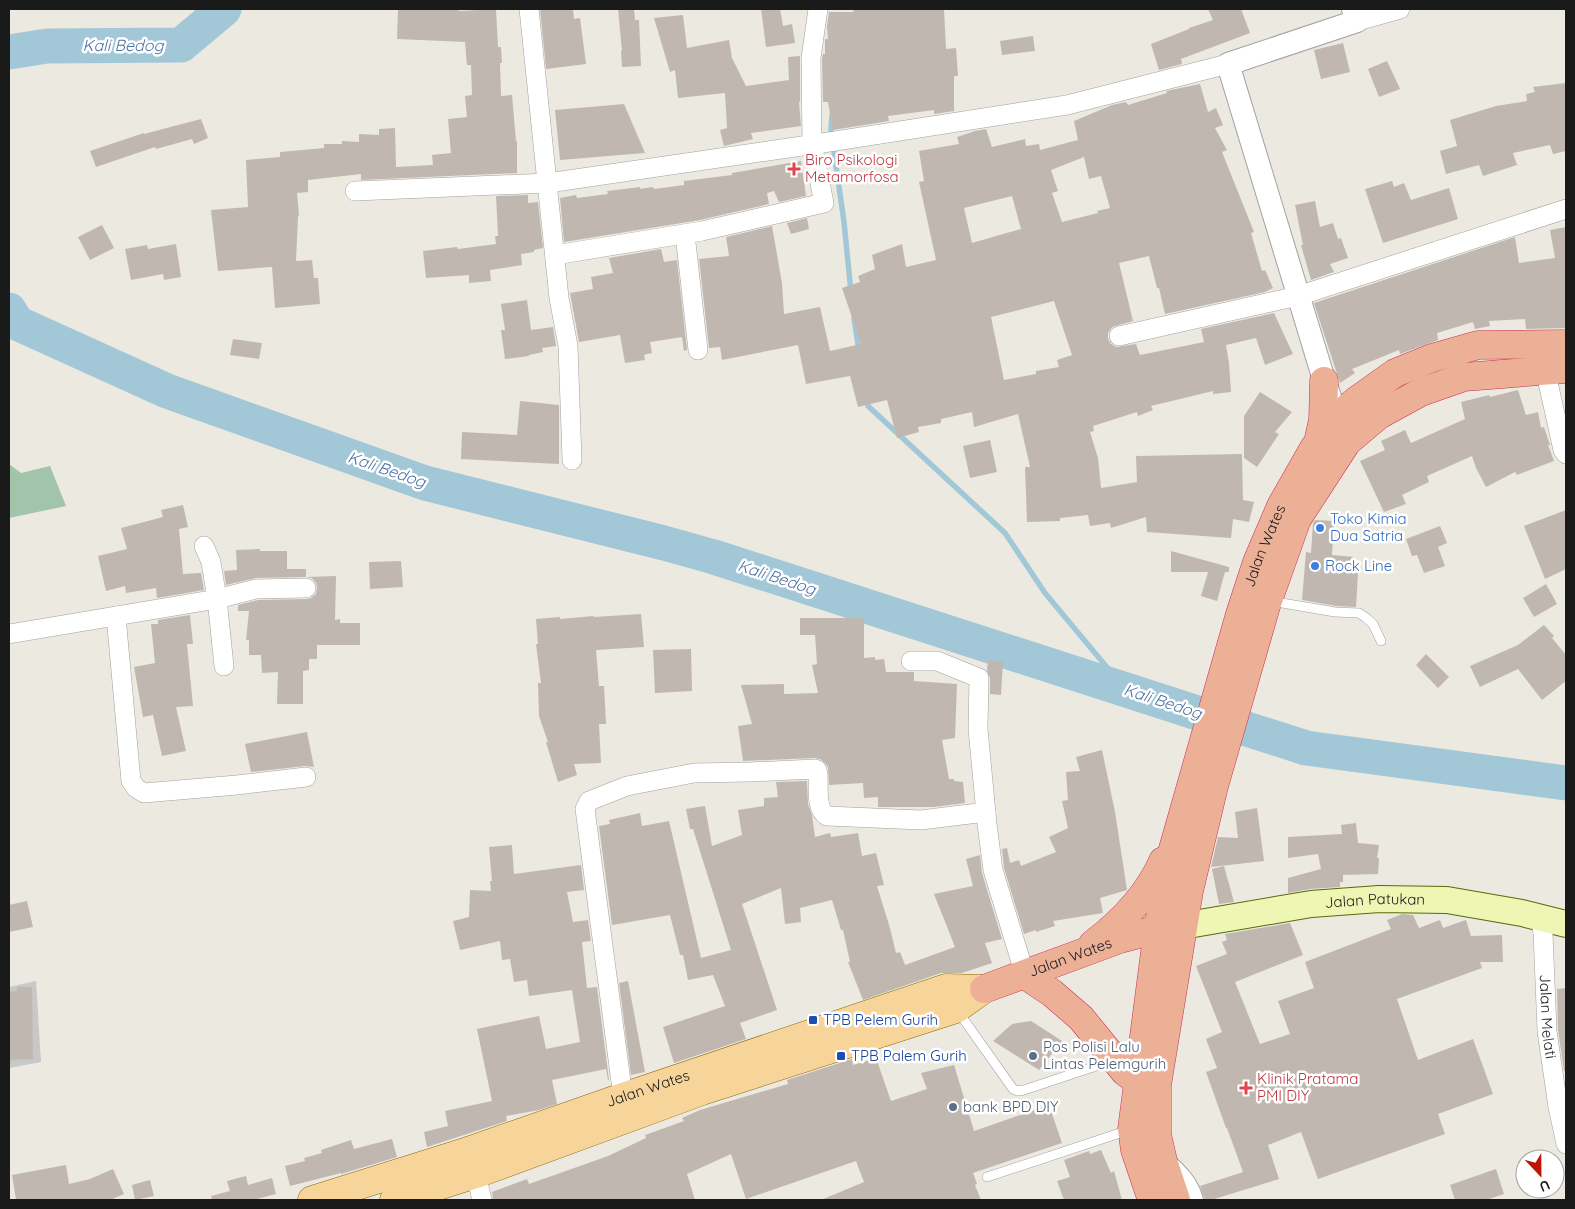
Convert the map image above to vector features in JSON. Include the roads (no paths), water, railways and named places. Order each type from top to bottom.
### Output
[{"type":"highway","name":"Jalan Wates","points":[[984,990],[1120,940],[1170,928],[1189,891],[1214,786],[1249,622],[1257,562],[1281,506],[1318,442],[1338,416],[1395,373],[1432,358],[1478,345],[1566,344]]},
{"type":"highway","name":"Jalan Wates","points":[[1170,928],[1170,856],[1188,792],[1249,622],[1268,601],[1297,519],[1347,442],[1379,416],[1421,392],[1464,377],[1556,369]]},
{"type":"highway","points":[[1324,381],[1338,394],[1366,393]]},
{"type":"highway","points":[[1318,442],[1324,413],[1324,381]]},
{"type":"highway","points":[[1080,954],[1117,924],[1142,896],[1155,878],[1179,826]]},
{"type":"highway","points":[[1152,1200],[1135,1150],[1144,1125],[1147,1083],[1170,928]]},
{"type":"highway","points":[[1026,975],[1081,1018],[1125,1072],[1147,1083]]},
{"type":"highway","points":[[1144,1125],[1158,1135],[1163,1161],[1176,1200]]},
{"type":"main road","name":"Jalan Patukan","points":[[1170,928],[1311,904],[1379,899],[1447,900],[1540,917],[1566,924]]},
{"type":"main road","name":"Jalan Wates","points":[[312,1200],[476,1175],[623,1097],[951,998],[984,990]]},
{"type":"main road","name":"Jalan Wates","points":[[394,1200],[476,1175],[951,998]]},
{"type":"street","points":[[530,9],[559,298],[568,346],[572,460]]},
{"type":"street","points":[[555,255],[685,234],[824,203],[811,58],[818,9]]},
{"type":"street","points":[[355,191],[548,183],[1067,105],[1228,64],[1354,15],[1400,9]]},
{"type":"street","points":[[1228,64],[1324,381],[1338,416]]},
{"type":"street","points":[[1119,336],[1298,296],[1566,208]]},
{"type":"street","points":[[685,234],[698,350]]},
{"type":"street","points":[[1556,369],[1563,450],[1566,454]]},
{"type":"street","points":[[204,546],[211,562],[218,599],[224,666]]},
{"type":"street","points":[[9,634],[218,599],[256,589],[306,588]]},
{"type":"street","points":[[116,616],[131,781],[136,788],[144,793],[306,777]]},
{"type":"street","points":[[911,661],[937,661],[979,678],[978,729],[993,870],[1026,975]]},
{"type":"street","points":[[623,1097],[586,809],[589,801],[627,786],[694,773],[815,769],[818,774],[820,808],[823,814],[828,816],[922,820],[986,812]]},
{"type":"street","name":"Jalan Melati","points":[[1540,917],[1543,933],[1547,1031],[1558,1107],[1566,1144]]},
{"type":"street","points":[[1163,1161],[1184,1182],[1192,1200]]},
{"type":"lane","points":[[1268,601],[1335,612],[1359,613],[1373,624],[1381,641]]},
{"type":"lane","points":[[951,998],[1013,1089],[1024,1090],[1114,1060]]},
{"type":"lane","points":[[987,1177],[1144,1125]]},
{"type":"waterway","name":"Kali Bedog","points":[[9,52],[47,46],[181,45],[224,9]]},
{"type":"waterway","points":[[832,115],[831,130],[844,222],[851,292]]},
{"type":"waterway","name":"Kali Bedog","points":[[9,310],[17,323],[167,391],[425,483],[714,557],[1306,748],[1566,783]]},
{"type":"waterway","points":[[854,318],[859,351]]},
{"type":"waterway","points":[[866,397],[868,406],[1005,533],[1045,593],[1125,689]]},
{"type":"place","name":"Biro Psikologi Metamorfosa","points":[[794,169]]},
{"type":"place","name":"Toko Kimia Dua Satria","points":[[1320,528]]},
{"type":"place","name":"Rock Line","points":[[1315,566]]},
{"type":"place","name":"TPB Pelem Gurih","points":[[813,1020]]},
{"type":"place","name":"TPB Palem Gurih","points":[[841,1056]]},
{"type":"place","name":"Pos Polisi Lalu Lintas Pelemgurih","points":[[1033,1056]]},
{"type":"place","name":"Klinik Pratama PMI DIY","points":[[1246,1088]]},
{"type":"place","name":"bank BPD DIY","points":[[953,1107]]}]
